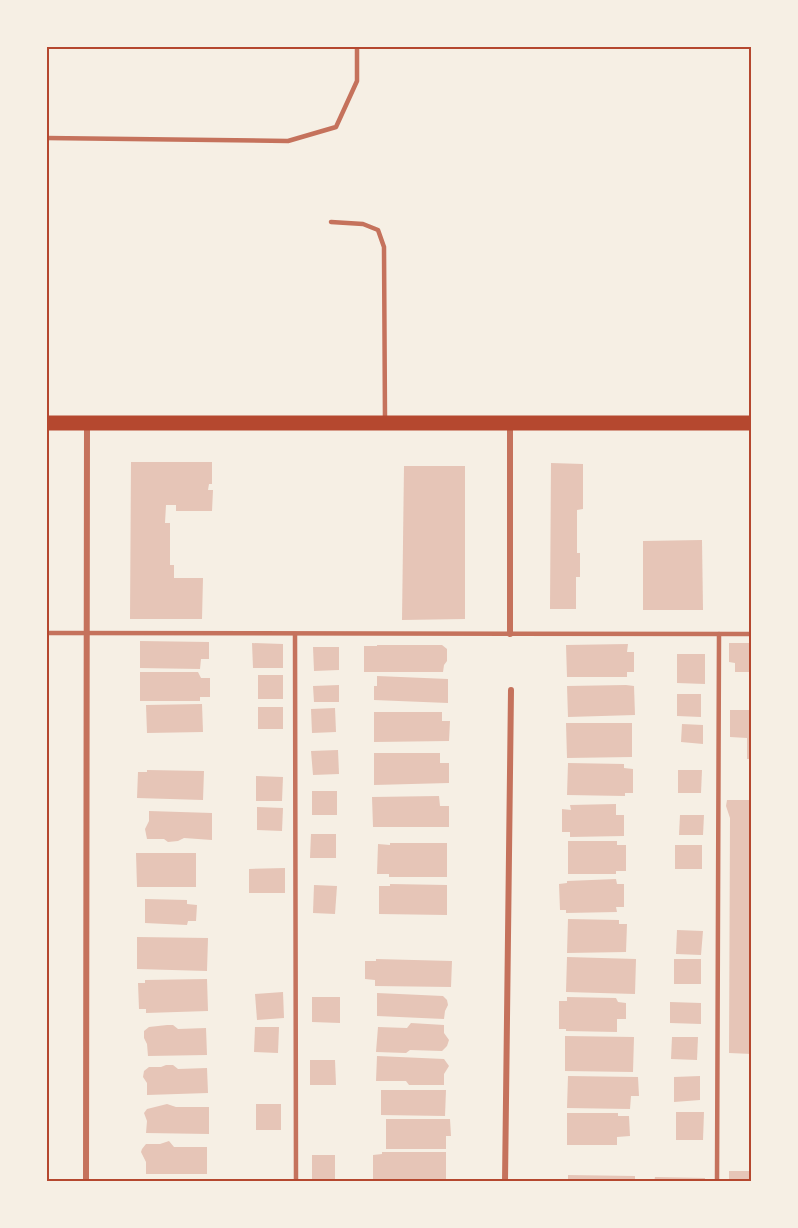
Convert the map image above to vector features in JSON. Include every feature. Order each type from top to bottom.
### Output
[{"type":"main road","points":[[46,423],[752,423]]},
{"type":"street","points":[[510,422],[510,634]]},
{"type":"street","points":[[86,1182],[87,423]]},
{"type":"street","points":[[505,1182],[511,690]]},
{"type":"lane","points":[[46,138],[288,141],[336,127],[357,81],[357,46]]},
{"type":"lane","points":[[331,222],[363,224],[378,230],[384,247],[385,423]]},
{"type":"lane","points":[[46,633],[752,634]]},
{"type":"lane","points":[[295,634],[296,1182]]},
{"type":"lane","points":[[717,1182],[719,634]]},
{"type":"building","points":[[131,462],[212,462],[212,484],[209,484],[208,490],[213,490],[212,511],[176,511],[176,505],[166,505],[165,523],[170,523],[170,565],[174,565],[174,578],[203,578],[202,619],[130,619]]},
{"type":"building","points":[[551,463],[583,464],[583,509],[577,510],[577,553],[580,553],[580,577],[576,577],[576,609],[550,609]]},
{"type":"building","points":[[404,466],[465,466],[465,619],[402,620]]},
{"type":"building","points":[[702,540],[703,610],[643,610],[643,541]]},
{"type":"building","points":[[140,641],[209,642],[209,659],[201,659],[200,669],[140,668]]},
{"type":"building","points":[[252,643],[283,644],[283,668],[253,668]]},
{"type":"building","points":[[729,643],[752,643],[752,672],[735,672],[735,663],[729,662]]},
{"type":"building","points":[[628,644],[627,652],[634,652],[634,672],[627,672],[627,677],[567,677],[566,645]]},
{"type":"building","points":[[442,645],[447,649],[447,661],[443,672],[364,672],[364,646]]},
{"type":"building","points":[[313,647],[339,647],[339,670],[314,671]]},
{"type":"building","points":[[677,654],[705,654],[705,684],[677,683]]},
{"type":"building","points":[[140,672],[198,672],[201,678],[210,678],[210,697],[200,697],[200,701],[140,701]]},
{"type":"building","points":[[258,675],[283,675],[283,699],[258,699]]},
{"type":"building","points":[[377,676],[448,679],[448,703],[374,700]]},
{"type":"building","points":[[339,685],[339,702],[314,702],[313,686]]},
{"type":"building","points":[[567,686],[634,686],[635,715],[568,717]]},
{"type":"building","points":[[677,694],[701,694],[701,717],[677,716]]},
{"type":"building","points":[[202,704],[203,732],[147,733],[146,705]]},
{"type":"building","points":[[258,707],[283,707],[283,729],[258,729]]},
{"type":"building","points":[[335,708],[336,732],[312,733],[311,709]]},
{"type":"building","points":[[730,710],[752,710],[752,759],[747,759],[747,738],[730,737]]},
{"type":"building","points":[[374,712],[442,712],[442,721],[450,721],[449,741],[374,742]]},
{"type":"building","points":[[566,723],[632,723],[632,757],[567,758]]},
{"type":"building","points":[[682,724],[703,725],[703,744],[681,742]]},
{"type":"building","points":[[338,750],[339,774],[313,775],[311,751]]},
{"type":"building","points":[[374,753],[440,753],[440,763],[449,763],[449,783],[374,785]]},
{"type":"building","points":[[568,763],[624,764],[624,768],[633,769],[633,793],[625,793],[625,796],[567,795]]},
{"type":"building","points":[[147,770],[204,771],[203,800],[137,798],[138,772],[147,772]]},
{"type":"building","points":[[678,770],[702,770],[701,793],[678,793]]},
{"type":"building","points":[[256,776],[283,777],[282,801],[256,801]]},
{"type":"building","points":[[312,791],[337,791],[337,815],[312,815]]},
{"type":"building","points":[[439,796],[440,806],[449,806],[449,827],[373,827],[372,797]]},
{"type":"building","points":[[727,800],[752,800],[752,1054],[729,1053],[730,818],[726,806]]},
{"type":"building","points":[[616,804],[616,815],[624,815],[624,836],[570,837],[570,832],[562,832],[562,809],[571,810],[570,805]]},
{"type":"building","points":[[257,807],[283,808],[282,831],[257,830]]},
{"type":"building","points":[[149,811],[212,813],[212,840],[184,838],[168,842],[164,839],[147,839],[145,829],[149,821]]},
{"type":"building","points":[[680,815],[704,815],[703,835],[679,835]]},
{"type":"building","points":[[311,834],[336,834],[336,858],[310,858]]},
{"type":"building","points":[[568,841],[617,841],[617,845],[626,845],[626,871],[616,871],[616,874],[568,874]]},
{"type":"building","points":[[390,843],[447,843],[447,877],[389,877],[389,874],[377,874],[378,844],[390,845]]},
{"type":"building","points":[[675,845],[702,845],[702,869],[675,869]]},
{"type":"building","points":[[136,853],[196,853],[196,887],[137,887]]},
{"type":"building","points":[[285,868],[285,893],[249,893],[249,869]]},
{"type":"building","points":[[616,879],[617,884],[624,884],[624,907],[616,907],[617,912],[566,913],[566,910],[560,910],[559,884],[567,883],[567,881]]},
{"type":"building","points":[[390,884],[447,885],[447,915],[379,914],[379,886],[390,886]]},
{"type":"building","points":[[314,885],[337,886],[335,914],[313,913]]},
{"type":"building","points":[[145,899],[187,900],[187,904],[197,905],[196,921],[188,921],[187,925],[145,923]]},
{"type":"building","points":[[568,919],[619,920],[619,924],[627,924],[626,952],[567,953]]},
{"type":"building","points":[[677,930],[703,931],[701,955],[676,954]]},
{"type":"building","points":[[137,937],[208,938],[207,971],[137,969]]},
{"type":"building","points":[[567,957],[636,959],[635,994],[566,992]]},
{"type":"building","points":[[376,959],[452,961],[451,987],[375,986],[375,980],[365,979],[365,961],[376,961]]},
{"type":"building","points":[[674,959],[701,959],[701,984],[674,984]]},
{"type":"building","points":[[207,979],[208,1011],[146,1013],[146,1009],[139,1009],[138,983],[145,983],[145,980]]},
{"type":"building","points":[[283,992],[284,1018],[257,1020],[255,994]]},
{"type":"building","points":[[377,993],[443,996],[448,1005],[444,1019],[377,1016]]},
{"type":"building","points":[[312,997],[340,997],[340,1023],[312,1022]]},
{"type":"building","points":[[567,997],[616,998],[618,1002],[626,1003],[626,1019],[617,1019],[617,1032],[559,1029],[559,1001],[567,1001]]},
{"type":"building","points":[[670,1002],[701,1003],[701,1024],[670,1023]]},
{"type":"building","points":[[411,1023],[444,1025],[444,1033],[449,1040],[447,1046],[442,1051],[376,1052],[378,1027],[407,1028]]},
{"type":"building","points":[[173,1025],[178,1029],[206,1028],[207,1055],[148,1056],[144,1031],[149,1027]]},
{"type":"building","points":[[255,1027],[279,1027],[278,1053],[254,1052]]},
{"type":"building","points":[[565,1036],[634,1037],[633,1072],[565,1071]]},
{"type":"building","points":[[672,1037],[698,1037],[697,1060],[671,1059]]},
{"type":"building","points":[[377,1056],[444,1059],[449,1066],[444,1074],[444,1085],[409,1085],[406,1081],[376,1081]]},
{"type":"building","points":[[310,1060],[335,1060],[336,1085],[310,1085]]},
{"type":"building","points":[[173,1065],[178,1069],[207,1068],[208,1093],[147,1095],[144,1071],[149,1067]]},
{"type":"building","points":[[568,1076],[638,1077],[639,1096],[631,1096],[630,1109],[567,1108]]},
{"type":"building","points":[[700,1076],[700,1100],[674,1102],[674,1077]]},
{"type":"building","points":[[381,1090],[446,1090],[445,1116],[381,1115]]},
{"type":"building","points":[[167,1104],[176,1107],[209,1107],[209,1134],[146,1133],[147,1121],[144,1113],[147,1109]]},
{"type":"building","points":[[256,1104],[281,1104],[281,1130],[256,1130]]},
{"type":"building","points":[[676,1112],[704,1112],[703,1140],[676,1140]]},
{"type":"building","points":[[567,1113],[618,1113],[618,1116],[629,1116],[630,1136],[617,1137],[617,1145],[567,1145]]},
{"type":"building","points":[[386,1119],[450,1119],[451,1136],[446,1136],[446,1149],[386,1149]]},
{"type":"building","points":[[169,1141],[174,1147],[207,1147],[207,1174],[146,1174],[146,1162],[141,1152],[142,1149],[146,1144],[160,1144]]},
{"type":"building","points":[[382,1152],[446,1152],[446,1181],[373,1181],[373,1155],[382,1154]]},
{"type":"building","points":[[312,1155],[335,1155],[335,1179],[312,1179]]},
{"type":"building","points":[[729,1171],[752,1171],[752,1182],[729,1182]]},
{"type":"building","points":[[568,1175],[635,1176],[635,1182],[568,1182]]},
{"type":"building","points":[[655,1177],[705,1178],[705,1182],[654,1182]]}]
